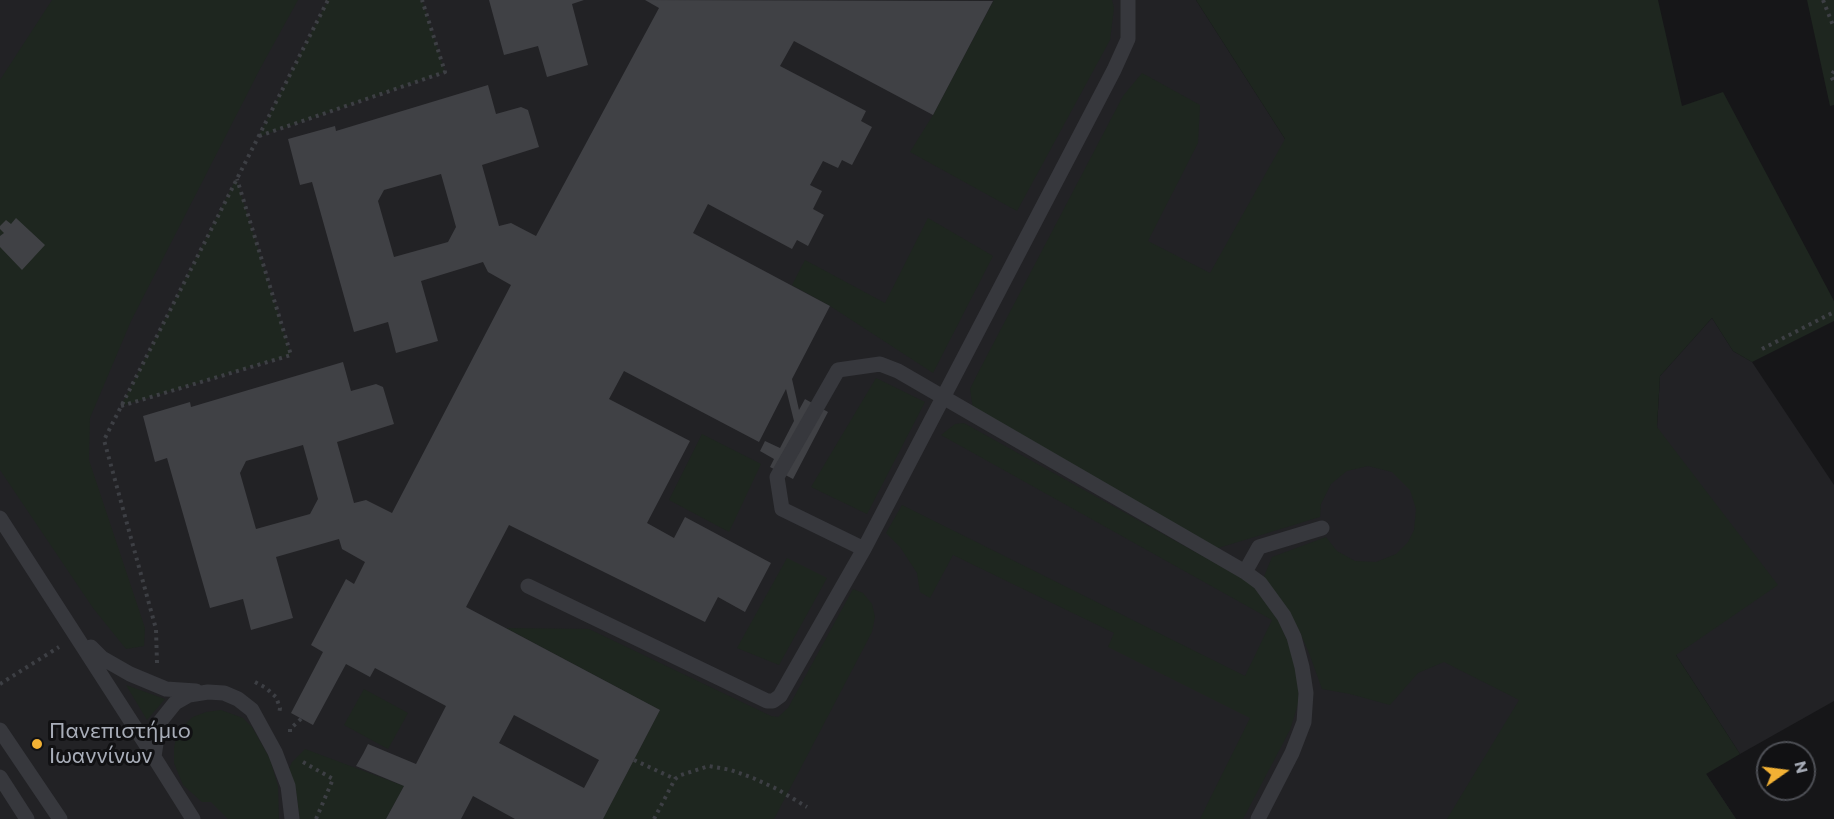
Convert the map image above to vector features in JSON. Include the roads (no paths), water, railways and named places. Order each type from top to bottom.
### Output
[{"type":"lane","points":[[528,586],[757,696],[773,701],[780,696],[864,549],[1124,50],[1128,39],[1128,0]]},
{"type":"lane","points":[[864,549],[782,509],[777,477],[838,370],[879,364],[898,371],[1245,572],[1260,583],[1284,616],[1300,657],[1306,693],[1304,722],[1292,753],[1258,819]]},
{"type":"lane","points":[[0,518],[193,819]]},
{"type":"lane","points":[[1245,572],[1259,547],[1322,528]]},
{"type":"lane","points":[[77,635],[102,658],[130,674],[166,689],[224,693],[238,699],[252,710],[275,752],[288,786],[292,819]]},
{"type":"lane","points":[[154,757],[159,723],[175,703],[189,695],[208,692]]},
{"type":"lane","points":[[0,730],[60,819]]},
{"type":"lane","points":[[0,777],[27,819]]},
{"type":"place","name":"Πανεπιστήμιο Ιωαννίνων","points":[[37,744]]}]
